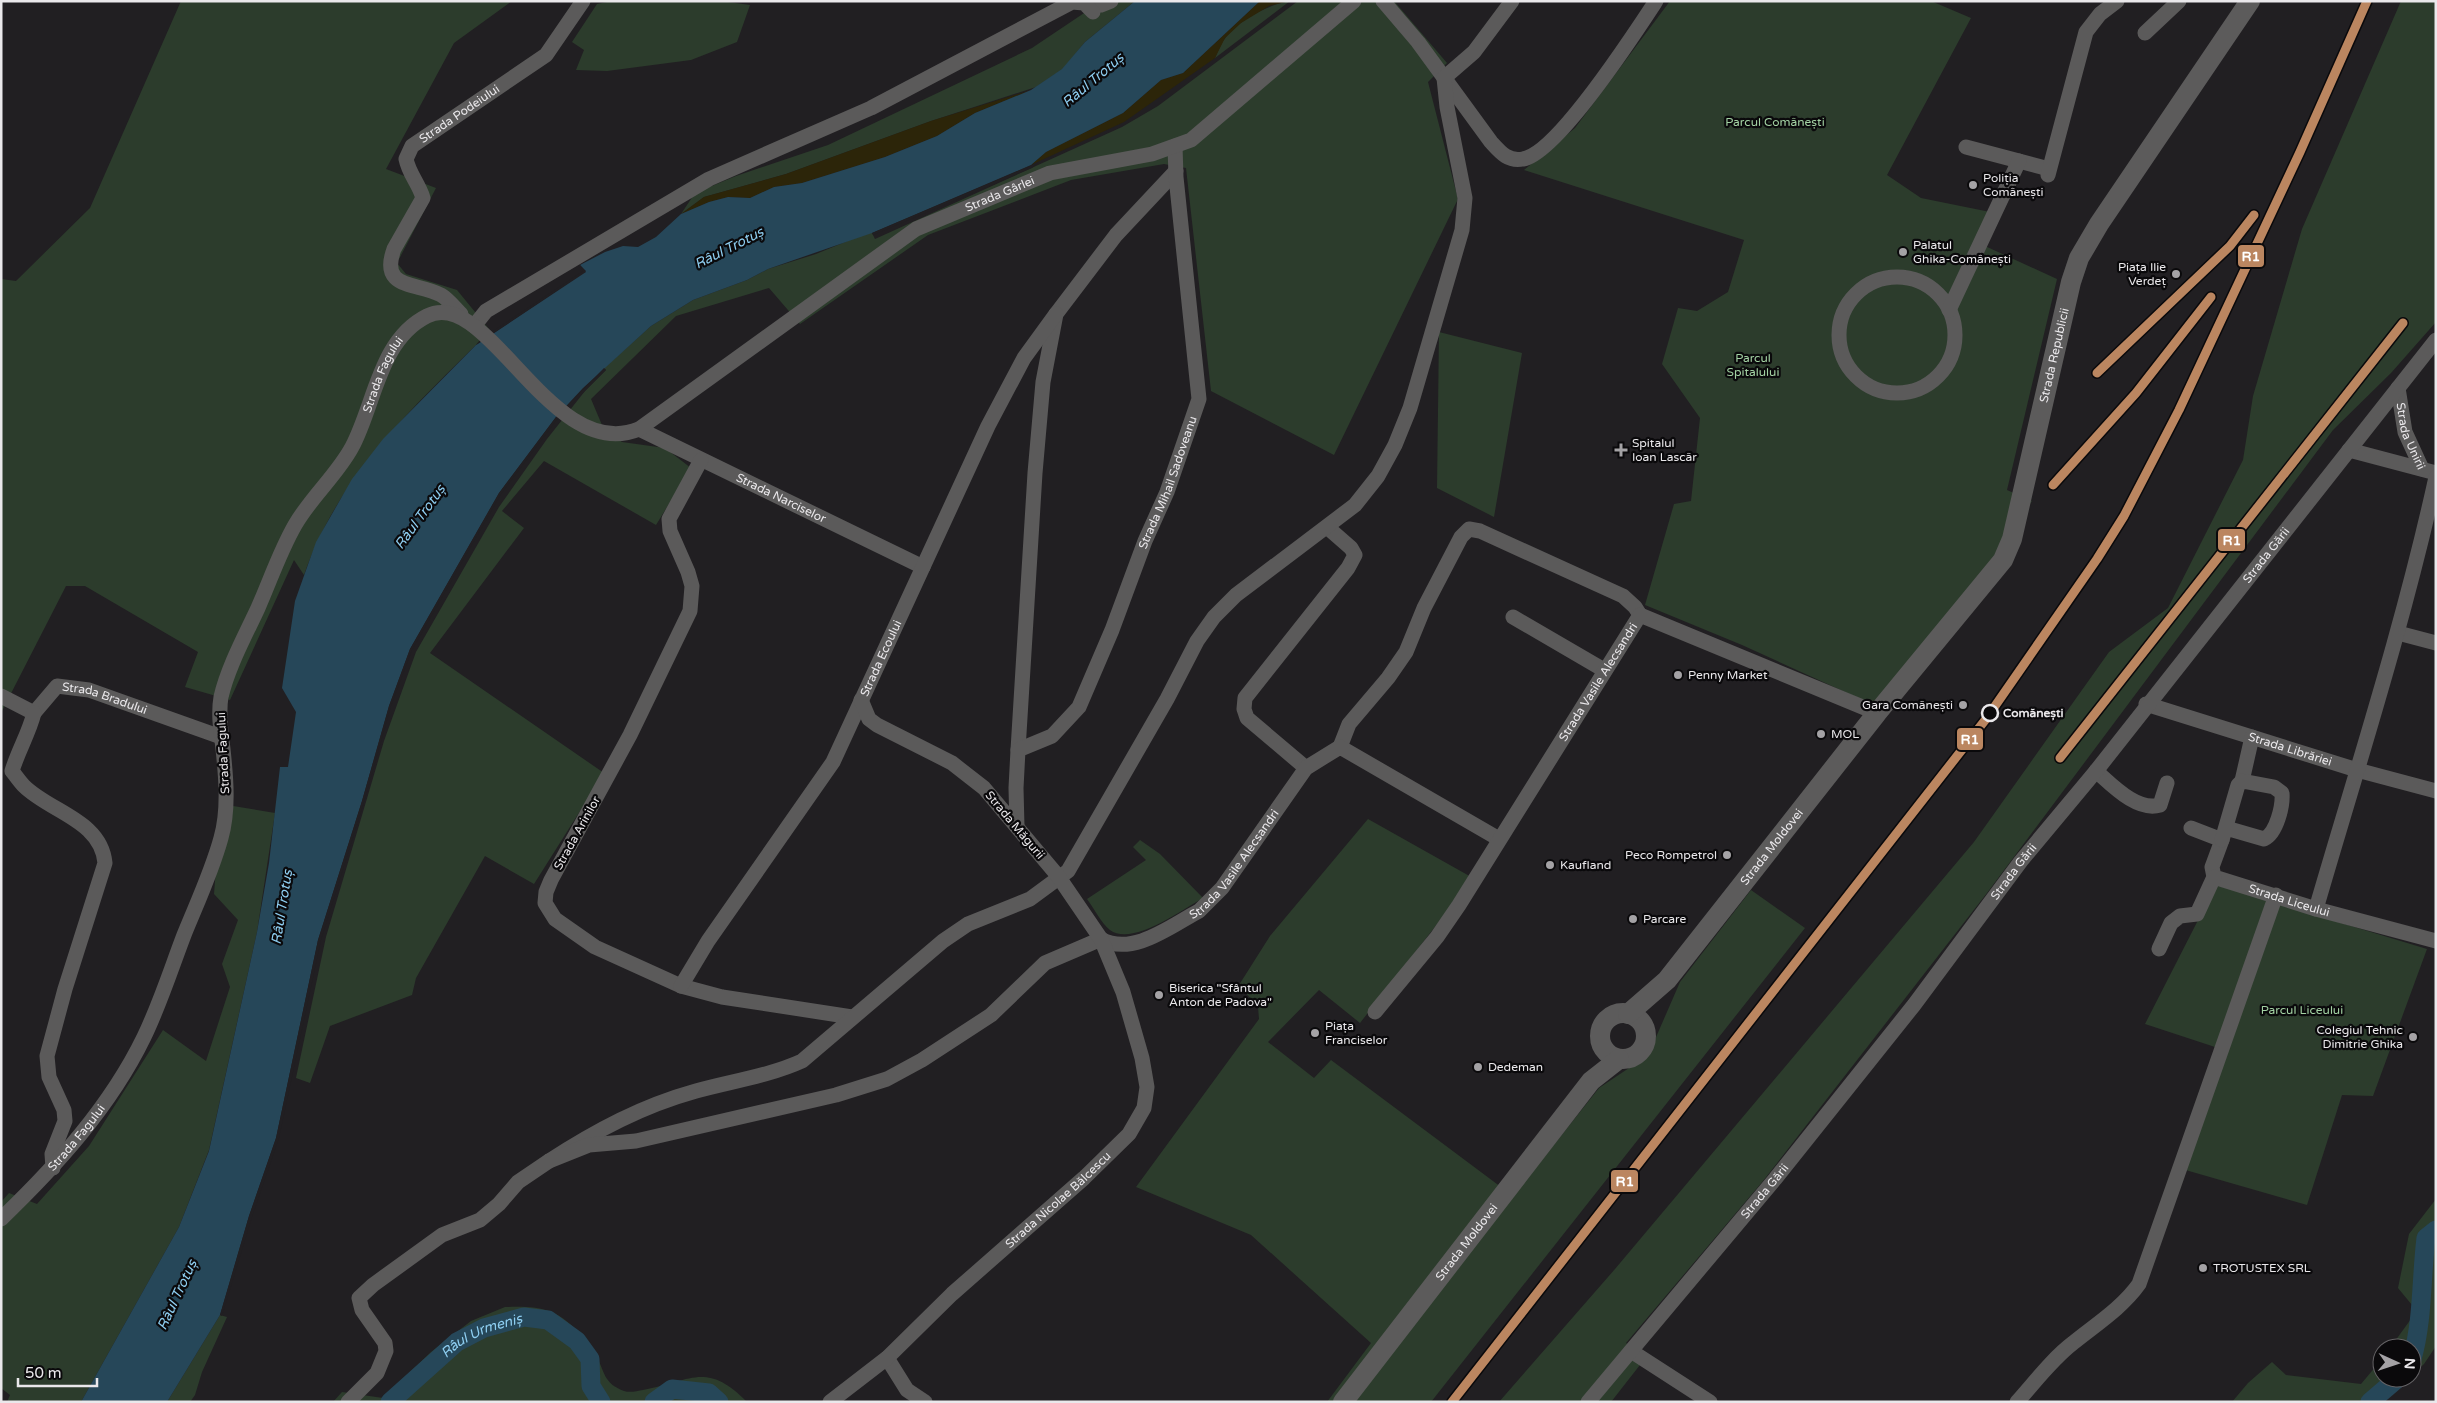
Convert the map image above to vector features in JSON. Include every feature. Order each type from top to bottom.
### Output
[{"type":"main road","name":"Strada Republicii","points":[[1877,713],[1991,575],[2009,548],[2071,282],[2079,258],[2099,224],[2250,1]]},
{"type":"main road","name":"Strada Moldovei","points":[[1628,1014],[1667,980],[1877,713]]},
{"type":"main road","name":"Strada Moldovei","points":[[1645,1030],[1667,980]]},
{"type":"main road","points":[[1628,1014],[1637,1018],[1645,1030],[1645,1042],[1638,1053],[1627,1059],[1619,1059],[1610,1055],[1602,1047],[1600,1033],[1604,1022],[1612,1016],[1628,1014]]},
{"type":"main road","name":"Strada Moldovei","points":[[1591,1081],[1602,1047]]},
{"type":"main road","name":"Strada Moldovei","points":[[1343,1402],[1591,1081],[1619,1059]]},
{"type":"street","name":"Strada Podeiului","points":[[475,327],[442,296],[428,289],[407,285],[396,280],[391,269],[391,257],[394,249],[423,198],[420,187],[409,172],[406,159],[412,146],[546,55],[583,1]]},
{"type":"street","points":[[639,429],[628,434],[607,432],[589,428],[566,416],[475,327],[486,311],[708,178],[878,105],[1072,2],[1088,8],[1102,6],[1111,1]]},
{"type":"street","name":"Strada Gârlei","points":[[639,429],[916,229],[1050,173],[1152,154],[1191,140],[1354,1]]},
{"type":"street","points":[[1382,1],[1418,42],[1491,142],[1504,156],[1512,160],[1524,159],[1556,136],[1574,116],[1656,1]]},
{"type":"street","points":[[1444,78],[1474,52],[1512,1]]},
{"type":"street","points":[[1966,147],[2020,161],[2048,172],[2086,32],[2100,14],[2117,1]]},
{"type":"street","points":[[2145,33],[2179,1]]},
{"type":"street","points":[[348,1402],[377,1373],[386,1351],[385,1343],[359,1304],[361,1295],[442,1235],[480,1220],[499,1204],[518,1182],[595,1131],[634,1112],[695,1091],[780,1070],[802,1060],[954,932],[1030,899],[1058,876],[1068,871],[1167,699],[1197,641],[1214,617],[1243,589],[1355,505],[1378,476],[1395,445],[1410,408],[1459,245],[1465,212],[1465,198],[1447,107],[1444,78]]},
{"type":"street","name":"Strada Mihail Sadoveanu","points":[[1018,750],[1052,736],[1079,708],[1112,630],[1145,541],[1167,492],[1199,399],[1175,146]]},
{"type":"street","points":[[1949,310],[1938,294],[1922,282],[1904,277],[1885,278],[1868,284],[1853,296],[1843,312],[1839,330],[1840,349],[1848,366],[1860,380],[1876,390],[1895,393],[1913,391],[1931,382],[1945,367],[1953,349],[1954,329],[1949,310],[2020,161]]},
{"type":"street","points":[[1017,827],[1016,788],[1036,464],[1043,382],[1056,314],[1116,235],[1176,171]]},
{"type":"street","name":"Strada Fagului","points":[[1,1218],[53,1168],[112,1092],[137,1051],[154,1015],[221,839],[226,790],[220,718],[224,688],[280,558],[299,519],[351,448],[390,352],[406,332],[427,316],[444,311],[475,327]]},
{"type":"street","name":"Strada Ecoului","points":[[681,986],[708,941],[833,762],[997,409],[1024,358],[1056,314]]},
{"type":"street","name":"Strada Gării","points":[[1588,1402],[1775,1179],[1914,1005],[2021,862],[2096,771],[2146,704],[2436,340]]},
{"type":"street","name":"Strada Unirii","points":[[2398,388],[2405,432],[2429,471]]},
{"type":"street","name":"Strada Narciselor","points":[[639,429],[922,567]]},
{"type":"street","points":[[2349,450],[2429,471]]},
{"type":"street","name":"Strada Arinilor","points":[[701,460],[669,519],[670,531],[692,586],[690,611],[626,744],[551,880],[546,892],[545,902],[555,919],[595,946],[681,986],[722,997],[852,1017]]},
{"type":"street","points":[[2316,909],[2398,633],[2420,550],[2436,477]]},
{"type":"street","points":[[1306,768],[1247,718],[1244,709],[1245,698],[1348,568],[1355,555],[1351,548],[1327,527]]},
{"type":"street","points":[[1499,839],[1340,747],[1348,724],[1388,678],[1402,657],[1461,537],[1469,529],[1480,531],[1623,596],[1635,607],[1640,615]]},
{"type":"street","name":"Strada Vasile Alecsandri","points":[[1375,1012],[1437,937],[1640,615],[1877,713]]},
{"type":"street","points":[[1513,617],[1604,670]]},
{"type":"street","points":[[2398,633],[2436,643]]},
{"type":"street","name":"Strada Bradului","points":[[34,713],[57,686],[89,690],[221,736]]},
{"type":"street","points":[[1,696],[34,713],[29,732],[7,774],[89,831],[100,842],[104,852],[105,863],[65,989],[47,1056],[49,1076],[64,1110],[65,1122],[52,1154],[53,1168]]},
{"type":"street","name":"Strada Măgurii","points":[[861,700],[869,719],[952,763],[984,788],[1058,876],[1101,939]]},
{"type":"street","name":"Strada Librăriei","points":[[2146,704],[2357,770],[2436,791]]},
{"type":"street","points":[[2159,950],[2171,923],[2180,916],[2197,914],[2214,877],[2212,868],[2238,786],[2242,781],[2252,737]]},
{"type":"street","name":"Strada Vasile Alecsandri","points":[[1101,939],[1115,945],[1133,944],[1199,911],[1208,904],[1222,888],[1306,768],[1340,747]]},
{"type":"street","points":[[2096,771],[2140,805],[2153,807],[2160,805],[2167,783]]},
{"type":"street","points":[[2191,828],[2264,839],[2273,831],[2283,799],[2282,793],[2274,787],[2242,781]]},
{"type":"street","name":"Strada Liceului","points":[[2214,877],[2316,909],[2436,941]]},
{"type":"street","points":[[2017,1402],[2072,1344],[2133,1293],[2139,1284],[2276,895]]},
{"type":"street","points":[[550,1161],[589,1145],[636,1141],[836,1095],[887,1079],[922,1060],[991,1015],[1045,963],[1101,939]]},
{"type":"street","name":"Strada Nicolae Bălcescu","points":[[830,1402],[888,1358],[952,1294],[1084,1178],[1129,1134],[1144,1108],[1147,1087],[1142,1058],[1123,992],[1101,939]]},
{"type":"street","points":[[1631,1351],[1710,1402]]},
{"type":"street","points":[[888,1358],[907,1390],[925,1402]]},
{"type":"green space","points":[[181,1],[512,1],[454,43],[386,169],[436,188],[397,263],[406,274],[457,290],[489,329],[476,345],[399,423],[354,478],[318,540],[304,575],[294,560],[230,700],[185,687],[198,652],[85,586],[66,586],[1,713],[1,279],[16,281],[90,208]]},
{"type":"green space","points":[[612,1],[721,1],[750,5],[737,42],[691,60],[607,71],[576,70],[584,50],[572,42],[597,4]]},
{"type":"green space","points":[[1102,1],[1135,1],[1085,42],[1063,69],[1036,87],[931,121],[786,174],[704,197],[681,214],[695,193],[736,176],[828,145],[1032,48]]},
{"type":"green space","points":[[1290,1],[1215,58],[1224,39],[1239,24],[1264,9]]},
{"type":"green space","points":[[1298,1],[1394,1],[1447,63],[1428,82],[1458,199],[1334,455],[1211,391],[1186,168],[1164,164],[1071,180],[928,235],[800,324],[769,288],[676,316],[591,399],[602,425],[622,442],[665,448],[691,468],[656,525],[544,461],[502,511],[524,528],[430,653],[604,773],[534,884],[485,856],[416,978],[412,995],[330,1026],[310,1083],[296,1078],[326,937],[384,741],[416,652],[499,507],[547,439],[585,391],[606,370],[604,368],[651,326],[693,300],[747,280],[768,269],[816,254],[867,233],[872,233],[875,239],[1122,127],[1158,106]]},
{"type":"green space","name":"Parcul Comănești","points":[[1670,1],[1931,1],[1971,18],[1887,175],[1921,198],[2000,214],[1985,246],[2057,279],[2007,490],[2032,501],[1885,716],[1867,702],[1742,645],[1645,605],[1674,504],[1691,501],[1700,418],[1662,364],[1678,308],[1697,311],[1728,292],[1744,240],[1524,170],[1575,128]]},
{"type":"green space","points":[[2401,1],[2436,1],[2436,322],[2391,373],[2333,430],[1987,893],[1763,1181],[1626,1343],[1647,1356],[1611,1402],[1499,1402],[1615,1269],[1974,842],[2109,652],[2168,608],[2243,460],[2253,396],[2302,229]]},
{"type":"green space","points":[[1439,332],[1522,353],[1494,517],[1437,488]]},
{"type":"green space","points":[[221,804],[275,813],[257,932],[209,1150],[179,1227],[81,1402],[7,1402],[10,1395],[1,1388],[1,1202],[9,1193],[37,1204],[89,1146],[163,1030],[206,1061],[230,987],[222,964],[238,920],[214,894]]},
{"type":"green space","points":[[1368,819],[1473,878],[1360,1023],[1319,990],[1268,1042],[1314,1078],[1331,1060],[1513,1196],[1599,1088],[1635,1064],[1650,1051],[1680,982],[1751,890],[1805,928],[1431,1402],[1327,1402],[1371,1343],[1251,1235],[1136,1187],[1259,1019],[1258,1007],[1239,985],[1270,936]]},
{"type":"green space","points":[[1140,840],[1160,854],[1203,898],[1157,925],[1131,934],[1119,934],[1107,927],[1087,899],[1146,860],[1133,847]]},
{"type":"green space","name":"Parcul Liceului","points":[[2216,885],[2427,949],[2373,1096],[2342,1095],[2307,1205],[2182,1169],[2215,1047],[2145,1024]]},
{"type":"green space","points":[[2436,1199],[2436,1346],[2422,1366],[2422,1338],[2397,1338],[2411,1319],[2412,1305],[2398,1288],[2409,1234]]},
{"type":"green space","points":[[505,1307],[538,1308],[565,1320],[593,1350],[608,1381],[624,1391],[636,1391],[697,1377],[720,1381],[733,1389],[747,1402],[333,1402],[342,1392],[383,1398],[431,1352],[471,1321]]},
{"type":"green space","points":[[220,1315],[227,1317],[202,1372],[195,1395],[190,1402],[167,1402]]},
{"type":"green space","points":[[2272,1362],[2286,1375],[2361,1384],[2372,1371],[2372,1388],[2399,1388],[2384,1402],[2232,1402],[2248,1383]]},
{"type":"sand","points":[[1260,1],[1289,1],[1269,6],[1241,23],[1225,38],[1215,58],[1124,122],[1031,165],[1046,152],[1123,113],[1161,80],[1183,73]]},
{"type":"sand","points":[[1031,90],[975,113],[937,136],[885,157],[802,183],[774,187],[750,198],[728,197],[709,202],[681,214],[704,197],[786,174],[931,121]]},
{"type":"water","name":"Râul Trotuș","points":[[1135,1],[1260,1],[1183,73],[1161,80],[1123,113],[1046,152],[1031,165],[872,233],[768,269],[747,280],[693,300],[651,326],[583,388],[556,417],[499,493],[410,649],[389,706],[362,801],[318,940],[276,1138],[249,1216],[220,1315],[167,1402],[81,1402],[179,1227],[209,1151],[257,932],[269,863],[280,767],[288,767],[296,712],[282,688],[295,601],[316,542],[352,479],[383,439],[476,345],[586,271],[580,265],[605,252],[623,246],[638,247],[656,237],[681,214],[709,202],[728,197],[750,198],[774,187],[802,183],[885,157],[937,136],[975,113],[1031,90],[1062,69],[1085,42]]},
{"type":"pier","points":[[1039,162],[1032,168],[873,235],[872,233]]},
{"type":"pier","points":[[580,265],[586,272],[476,345],[481,339],[583,271],[578,266]]},
{"type":"pier","points":[[604,368],[606,370],[558,418],[501,494],[412,650],[391,706],[364,802],[321,940],[279,1138],[252,1217],[222,1316],[220,1315],[249,1216],[276,1138],[318,940],[362,801],[389,706],[410,649],[499,493],[556,417]]},
{"type":"waterway","name":"Râul Urmeniș","points":[[2417,1338],[2426,1238],[2436,1230]]},
{"type":"waterway","name":"Râul Urmeniș","points":[[390,1402],[457,1342],[484,1328],[524,1317],[548,1320],[577,1341],[590,1359],[591,1386],[601,1402]]},
{"type":"waterway","name":"Râul Urmeniș","points":[[2370,1402],[2386,1388]]},
{"type":"waterway","name":"Râul Urmeniș","points":[[654,1402],[672,1389],[709,1393],[719,1402]]},
{"type":"transit line","name":"R1","points":[[1452,1402],[1986,719],[2097,559],[2124,516],[2179,410],[2300,152],[2367,1]]},
{"type":"transit line","name":"R1","points":[[2097,373],[2230,246],[2254,215]]},
{"type":"transit line","name":"R1","points":[[2053,485],[2136,393],[2211,297]]},
{"type":"transit line","name":"R1","points":[[2060,758],[2403,323]]},
{"type":"place","name":"Poliția Comănești","points":[[1973,185]]},
{"type":"place","name":"Palatul Ghika-Comănești","points":[[1903,252]]},
{"type":"place","name":"Piața Ilie Verdeț","points":[[2176,274]]},
{"type":"place","name":"Spitalul Ioan Lascăr","points":[[1621,450]]},
{"type":"place","name":"Penny Market","points":[[1678,675]]},
{"type":"place","name":"Gara Comănești","points":[[1963,705]]},
{"type":"place","name":"Comănești","points":[[1990,713]]},
{"type":"place","name":"MOL","points":[[1821,734]]},
{"type":"place","name":"Peco Rompetrol","points":[[1727,855]]},
{"type":"place","name":"Kaufland","points":[[1550,865]]},
{"type":"place","name":"Parcare","points":[[1633,919]]},
{"type":"place","name":"Biserica \"Sfântul Anton de Padova\"","points":[[1159,995]]},
{"type":"place","name":"Piața Franciselor","points":[[1315,1033]]},
{"type":"place","name":"Colegiul Tehnic Dimitrie Ghika","points":[[2413,1037]]},
{"type":"place","name":"Dedeman","points":[[1478,1067]]},
{"type":"place","name":"TROTUSTEX SRL","points":[[2203,1268]]},
{"type":"park label","name":"Parcul Spitalului","points":[[1753,365]]}]
